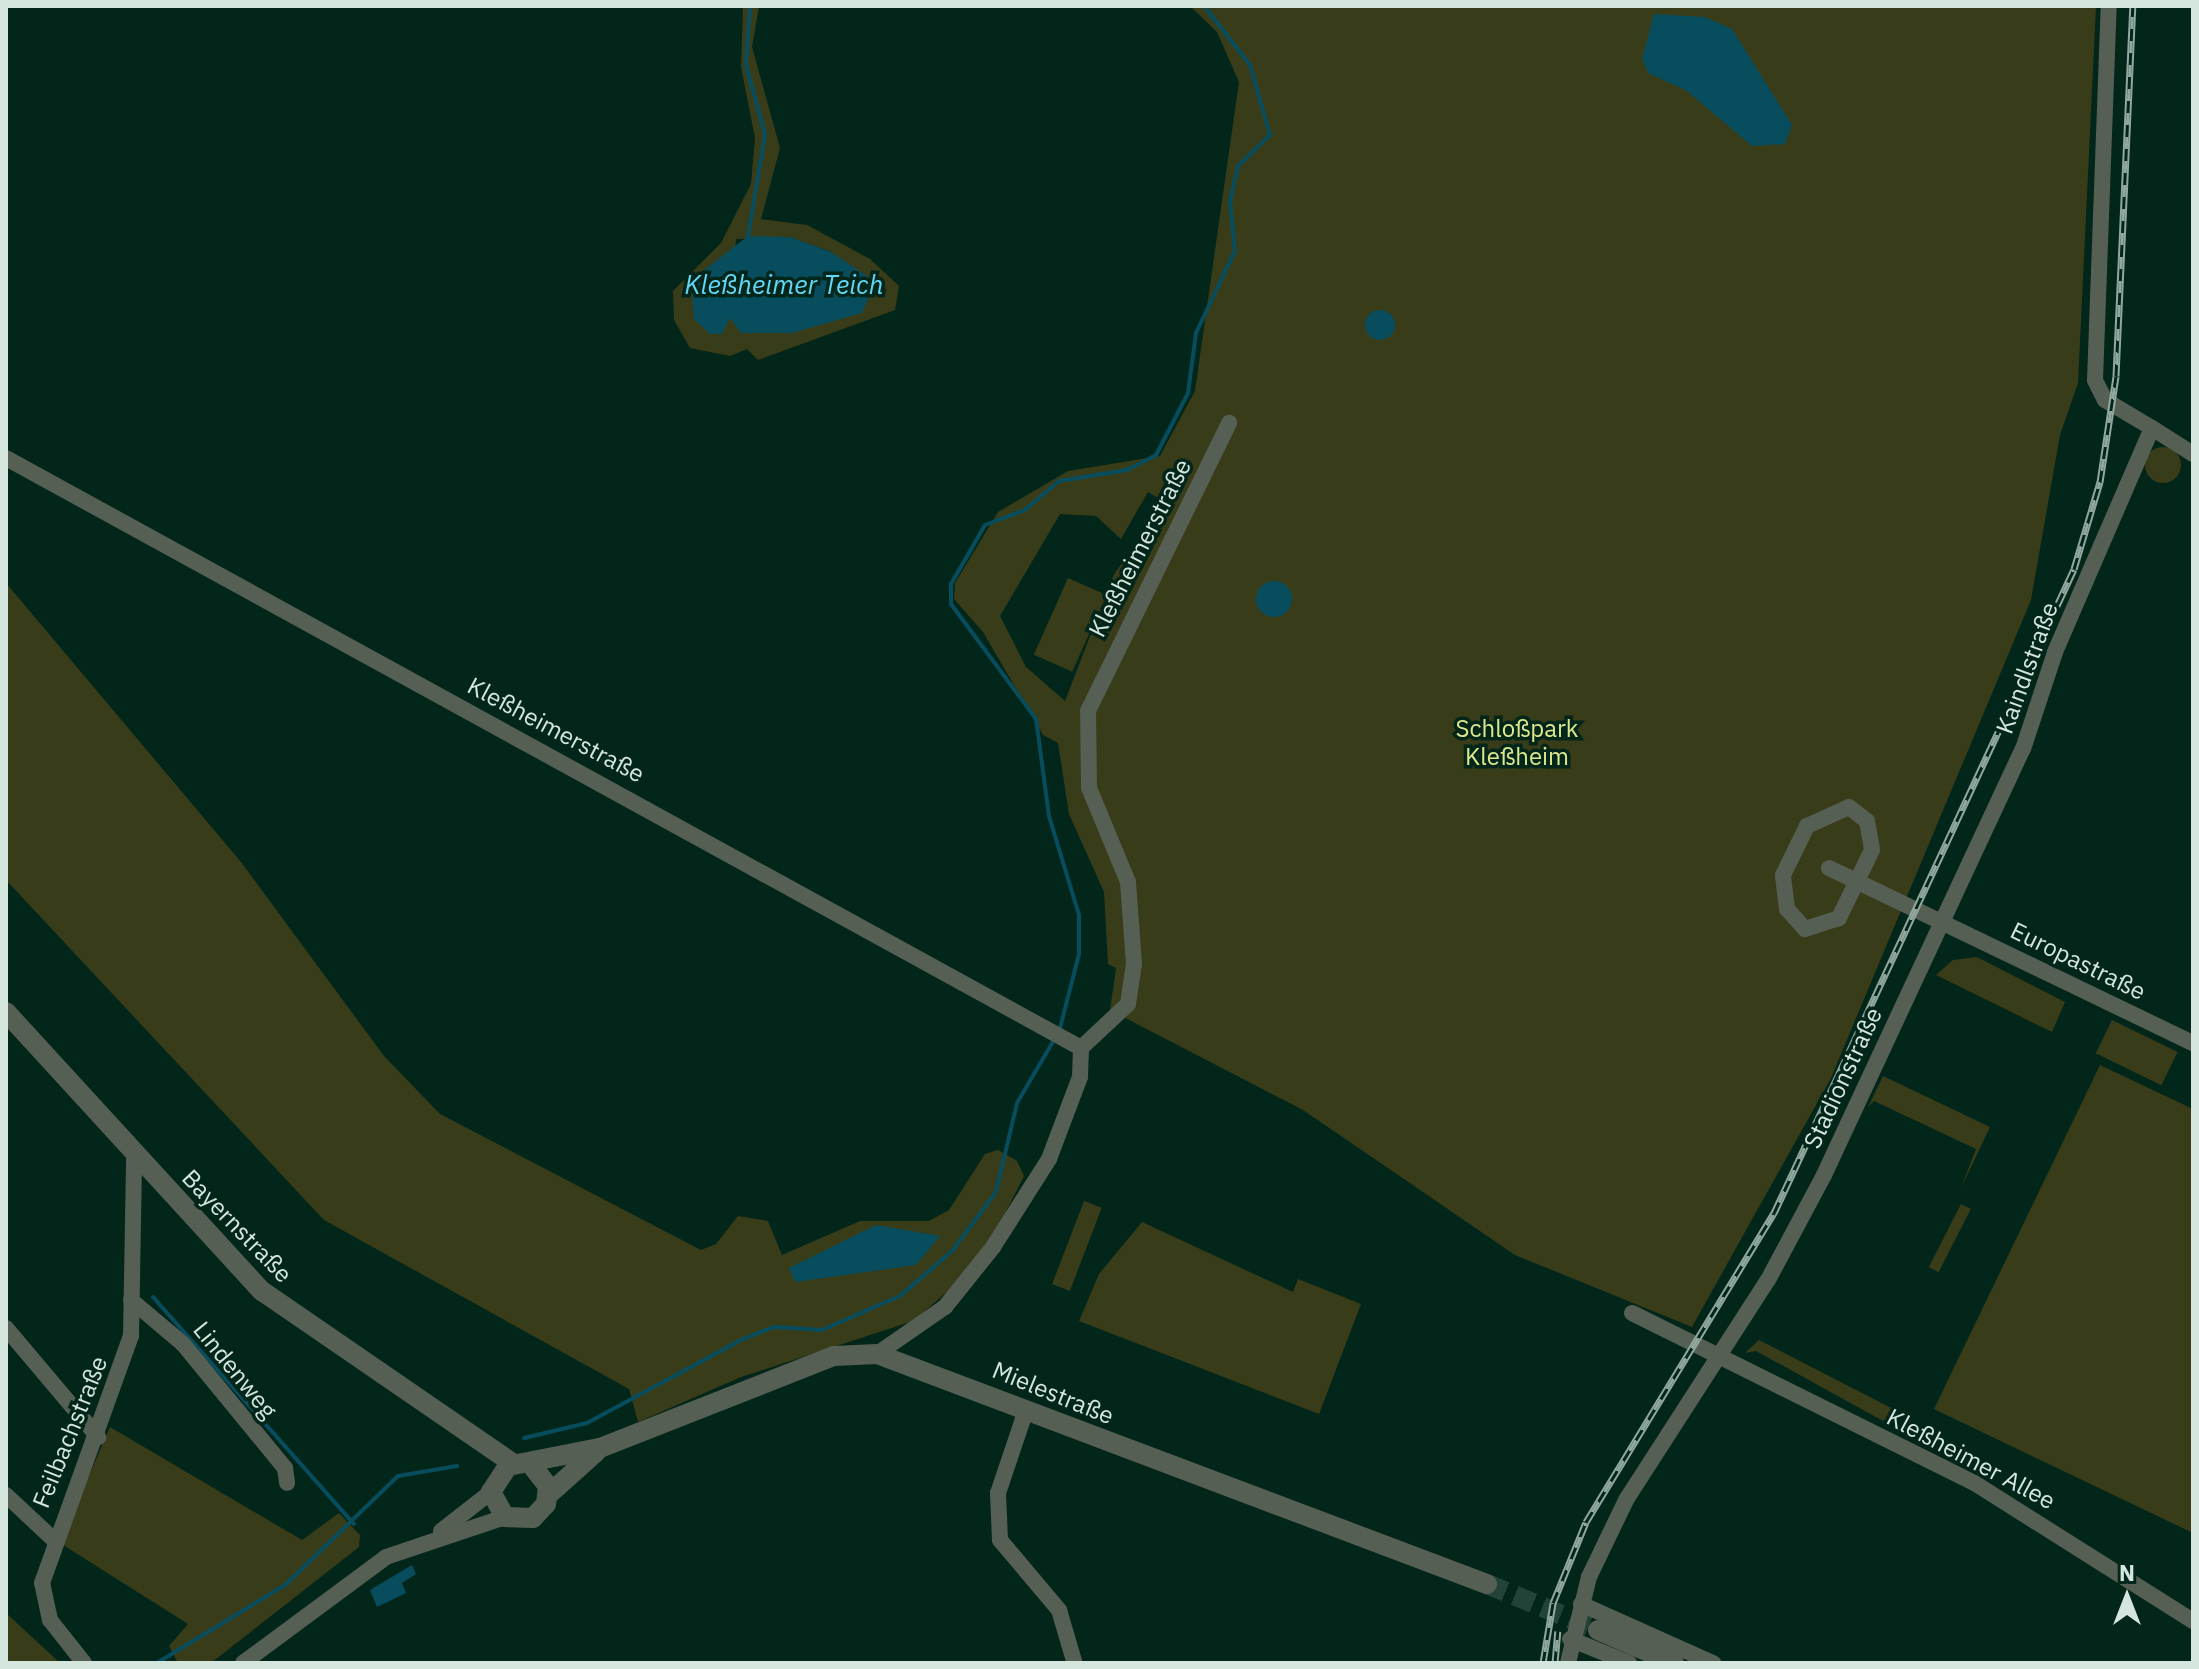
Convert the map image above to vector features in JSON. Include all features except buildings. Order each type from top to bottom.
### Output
[{"type":"street","points":[[2109,6],[2095,380],[2105,400],[2193,454]]},
{"type":"street","name":"Kleßheimerstraße","points":[[6,458],[1065,1034],[1081,1048],[1128,1004],[1134,964],[1128,882],[1089,788],[1088,711],[1229,423]]},
{"type":"street","name":"Kaindlstraße","points":[[1942,922],[2035,721],[2055,652],[2152,428]]},
{"type":"street","points":[[1839,808],[1863,814],[1870,827],[1872,850],[1858,882],[1839,918],[1817,931],[1796,925],[1787,909],[1783,875],[1807,826],[1839,808]]},
{"type":"street","points":[[1829,868],[1942,922]]},
{"type":"street","name":"Europastraße","points":[[1942,922],[2193,1043]]},
{"type":"street","name":"Stadionstraße","points":[[1568,1663],[1570,1639],[1581,1604],[1652,1453],[1797,1228],[1942,922]]},
{"type":"street","name":"Bayernstraße","points":[[6,1012],[134,1156],[262,1291],[466,1437],[509,1474]]},
{"type":"street","points":[[877,1354],[945,1307],[993,1247],[1049,1159],[1080,1077],[1081,1048]]},
{"type":"street","name":"Feilbachstraße","points":[[84,1663],[45,1608],[42,1583],[53,1539],[121,1377],[131,1300],[134,1156]]},
{"type":"street","name":"Lindenweg","points":[[131,1300],[183,1344],[285,1468],[287,1483]]},
{"type":"street","name":"Kleßheimer Allee","points":[[1632,1313],[1976,1484],[2193,1621]]},
{"type":"street","points":[[6,1328],[98,1437]]},
{"type":"street","name":"Mielestraße","points":[[509,1474],[600,1448],[766,1378],[834,1356],[877,1354],[1487,1584]]},
{"type":"street","points":[[1026,1410],[998,1493],[1000,1540],[1059,1610],[1074,1661]]},
{"type":"street","name":"Mielestraße","points":[[505,1517],[533,1518],[548,1495],[600,1448]]},
{"type":"street","points":[[509,1474],[548,1495]]},
{"type":"street","points":[[243,1663],[368,1569],[434,1537],[505,1517],[509,1474]]},
{"type":"street","points":[[434,1537],[509,1474]]},
{"type":"street","points":[[6,1495],[53,1539]]},
{"type":"street","points":[[1581,1604],[1713,1663]]},
{"type":"street","points":[[1598,1630],[1674,1663]]},
{"type":"street","points":[[1570,1639],[1629,1663]]},
{"type":"green space","points":[[743,6],[759,6],[752,47],[780,148],[761,219],[807,225],[870,259],[899,286],[895,310],[758,360],[747,349],[730,356],[690,348],[674,320],[673,291],[721,243],[751,184],[755,138],[741,67]],"holes":[[[790,237],[831,252],[737,320],[729,318],[736,239]]]},
{"type":"green space","name":"Schloßpark Kleßheim","points":[[1190,6],[2096,6],[2078,383],[2060,435],[2031,600],[1831,1078],[1692,1327],[1515,1255],[1303,1110],[1110,1010],[1116,968],[1108,964],[1104,892],[1069,814],[1058,743],[1043,735],[983,632],[954,599],[955,583],[998,512],[1068,471],[1160,456],[1195,391],[1239,82],[1217,32]],"holes":[[[1148,492],[1167,503],[1114,574],[1065,701],[1026,667],[1000,616],[1060,514],[1096,516],[1121,539]]]},
{"type":"green space","points":[[2163,447],[2176,452],[2181,465],[2176,478],[2163,483],[2150,478],[2145,465],[2150,452]]},
{"type":"green space","points":[[1068,578],[1106,595],[1072,672],[1034,655]]},
{"type":"green space","points":[[6,583],[241,862],[384,1056],[440,1114],[701,1250],[716,1244],[738,1216],[768,1221],[782,1255],[860,1221],[929,1221],[949,1210],[985,1154],[998,1150],[1017,1161],[1024,1176],[998,1227],[961,1280],[913,1321],[741,1377],[638,1422],[629,1389],[324,1220],[6,880]]},
{"type":"green space","points":[[1977,957],[2065,1002],[2052,1032],[1936,975],[1953,960]]},
{"type":"green space","points":[[2112,1020],[2178,1052],[2161,1085],[2096,1053]]},
{"type":"green space","points":[[2100,1065],[2193,1109],[2193,1533],[1934,1409]]},
{"type":"green space","points":[[1883,1076],[1990,1127],[1961,1188],[1976,1149],[1874,1101],[1868,1107]]},
{"type":"green space","points":[[1084,1201],[1102,1208],[1070,1291],[1052,1284]]},
{"type":"green space","points":[[1961,1204],[1971,1209],[1939,1272],[1929,1267]]},
{"type":"green space","points":[[1142,1222],[1293,1292],[1298,1279],[1361,1304],[1319,1414],[1079,1321],[1099,1274]]},
{"type":"green space","points":[[1759,1340],[1901,1413],[1894,1427],[1756,1351],[1745,1353]]},
{"type":"green space","points":[[110,1427],[302,1540],[339,1513],[360,1535],[359,1547],[211,1663],[178,1663],[169,1646],[188,1624],[60,1543]]},
{"type":"green space","points":[[6,1613],[60,1663],[6,1663]]},
{"type":"water","points":[[1654,14],[1705,17],[1732,29],[1792,125],[1785,144],[1752,146],[1687,91],[1648,73],[1642,59]]},
{"type":"water","name":"Kleßheimer Teich","points":[[748,236],[790,237],[831,252],[876,282],[862,313],[792,333],[741,333],[730,318],[722,334],[710,334],[694,319],[692,291],[703,271]]},
{"type":"water","points":[[1380,310],[1386,311],[1394,319],[1394,331],[1386,339],[1380,340],[1374,339],[1366,331],[1365,325],[1366,319],[1374,311]]},
{"type":"water","points":[[1274,581],[1287,586],[1292,599],[1287,612],[1274,617],[1261,612],[1256,599],[1261,586]]},
{"type":"water","points":[[876,1225],[940,1236],[916,1265],[795,1282],[789,1268]]},
{"type":"water","points":[[412,1565],[416,1574],[402,1583],[406,1593],[377,1607],[370,1590]]},
{"type":"waterway","points":[[748,236],[765,135],[746,65],[750,6]]},
{"type":"waterway","points":[[1059,1032],[1079,954],[1079,915],[1049,816],[1036,719],[951,604],[951,584],[985,525],[1025,510],[1059,481],[1127,470],[1156,455],[1188,393],[1196,333],[1235,251],[1230,201],[1238,166],[1270,135],[1250,65],[1204,6]]},
{"type":"waterway","points":[[524,1438],[587,1423],[743,1339],[775,1327],[822,1330],[900,1296],[952,1251],[996,1192],[1017,1103],[1054,1040]]},
{"type":"waterway","points":[[153,1297],[354,1524]]},
{"type":"waterway","points":[[157,1663],[285,1585],[398,1476],[457,1466]]},
{"type":"tunnel","points":[[1487,1584],[1598,1630]]},
{"type":"railway","points":[[1543,1663],[1553,1603],[1586,1522],[1774,1213],[2074,569],[2100,482],[2116,376],[2133,6]]},
{"type":"railway","points":[[1555,1663],[1558,1631]]}]
